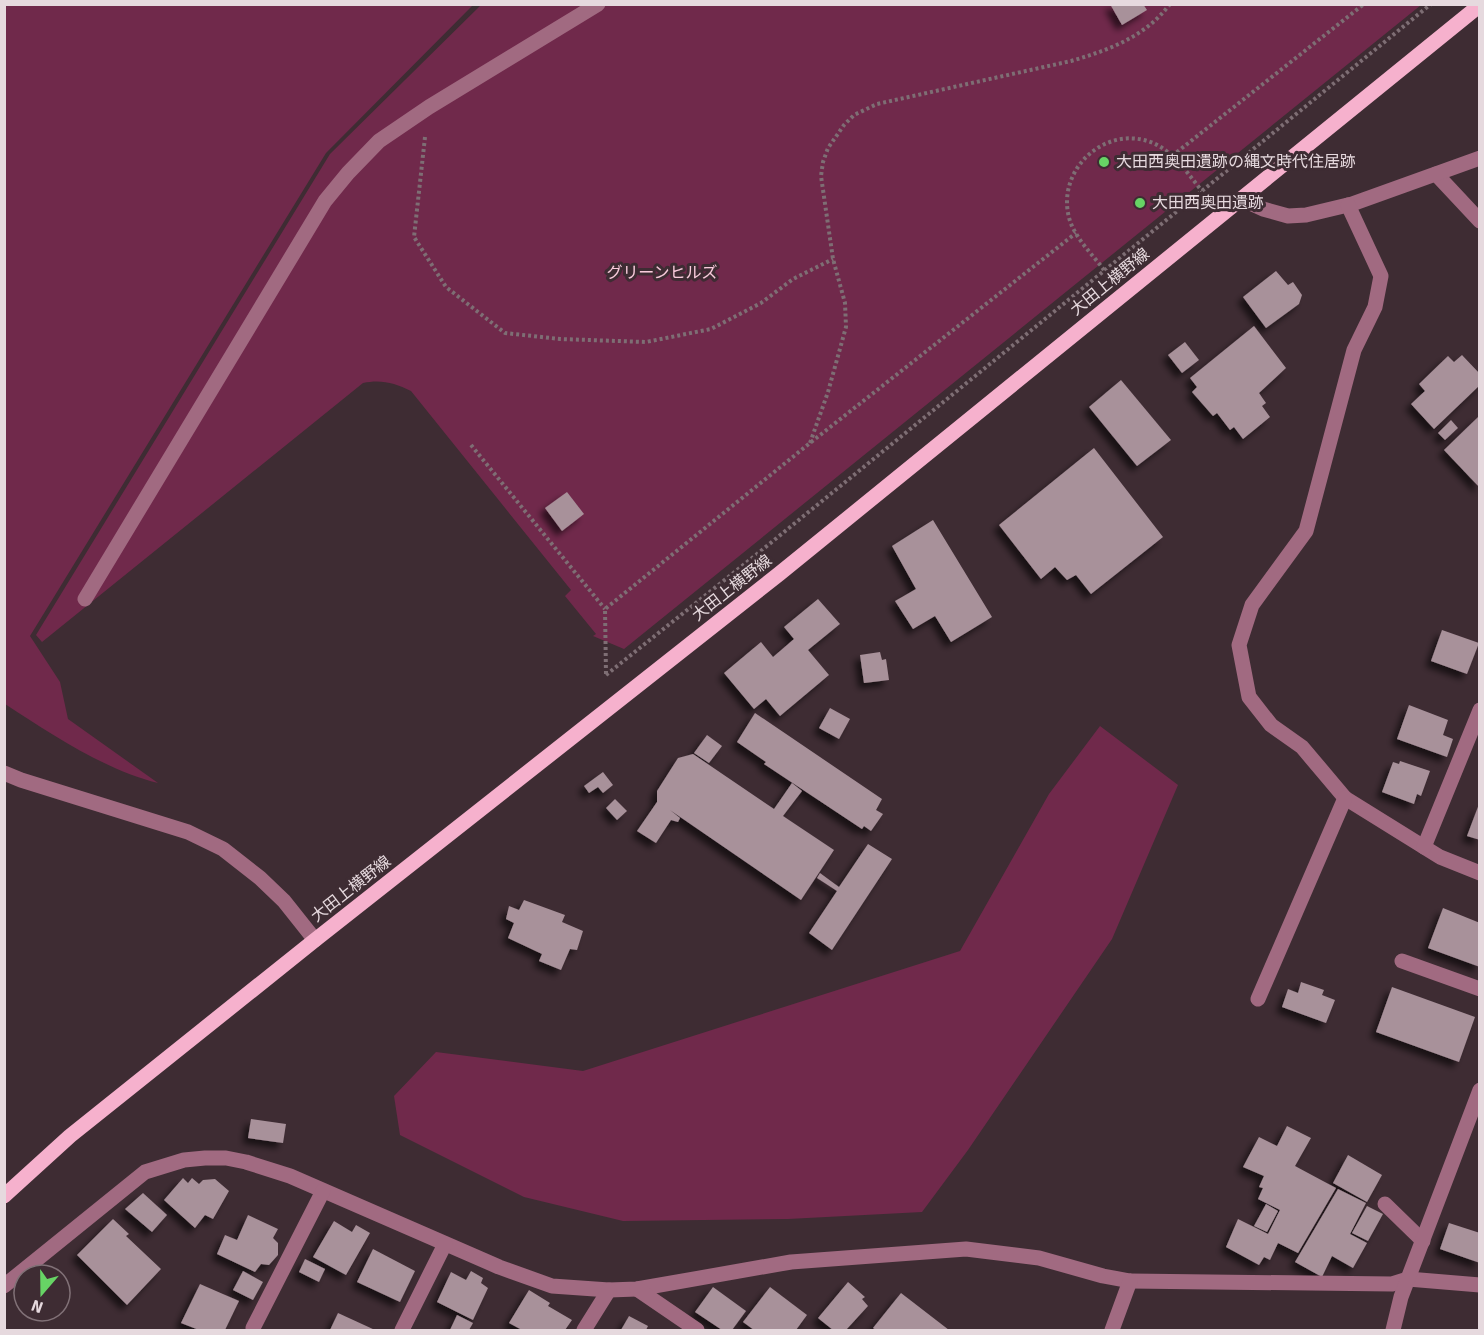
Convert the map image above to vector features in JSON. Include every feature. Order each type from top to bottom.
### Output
[{"type":"main road","name":"大田上横野線","points":[[4,1196],[70,1136],[779,574],[1479,5]]},
{"type":"street","points":[[85,599],[325,201],[348,173],[379,141],[429,107],[598,4]]},
{"type":"street","points":[[1241,199],[1287,216],[1327,211],[1479,158]]},
{"type":"street","points":[[1436,174],[1479,221]]},
{"type":"street","points":[[1348,205],[1381,276],[1375,307],[1354,350],[1306,531],[1252,605],[1239,645],[1249,697],[1271,725],[1302,747],[1345,798],[1440,857],[1479,873]]},
{"type":"street","points":[[1424,848],[1479,710]]},
{"type":"street","points":[[4,773],[188,832],[223,849],[260,878],[284,901],[315,940]]},
{"type":"street","points":[[1258,999],[1345,798]]},
{"type":"street","points":[[1402,961],[1479,989]]},
{"type":"street","points":[[1393,1330],[1401,1297],[1479,1090]]},
{"type":"street","points":[[4,1286],[145,1172],[164,1164],[205,1158],[226,1158],[246,1162],[290,1176],[499,1267],[552,1286],[609,1290],[637,1289],[791,1262],[966,1249],[1039,1258],[1130,1281],[1392,1284],[1408,1279],[1479,1285]]},
{"type":"street","points":[[253,1328],[323,1191]]},
{"type":"street","points":[[1385,1204],[1423,1241]]},
{"type":"street","points":[[402,1330],[445,1244]]},
{"type":"street","points":[[1112,1330],[1130,1281]]},
{"type":"street","points":[[637,1289],[697,1330]]},
{"type":"street","points":[[584,1330],[609,1290]]},
{"type":"path","points":[[810,443],[828,392],[846,327],[845,303],[834,259],[821,176],[823,162],[835,136],[855,115],[877,104],[1071,61],[1100,52],[1132,39],[1151,26],[1170,4]]},
{"type":"path","points":[[1173,156],[1364,4]]},
{"type":"path","points":[[471,445],[605,609],[606,675],[1431,4]]},
{"type":"path","points":[[429,107],[414,237],[446,288],[505,333],[560,339],[646,342],[711,329],[761,303],[793,279],[834,259]]},
{"type":"path","points":[[1104,270],[1076,233],[1070,221],[1067,206],[1067,192],[1071,178],[1087,155],[1098,146],[1126,138],[1154,143],[1173,156],[1202,191]]},
{"type":"path","points":[[605,609],[810,443],[1076,233]]},
{"type":"green space","points":[[4,5],[473,5],[326,153],[30,636],[60,682],[68,719],[158,783],[98,760],[5,704]]},
{"type":"green space","name":"グリーンヒルズ","points":[[481,5],[1421,5],[624,649],[593,636],[596,634],[565,596],[571,590],[411,391],[394,384],[376,381],[363,383],[42,642],[36,635],[330,154]]},
{"type":"green space","points":[[1100,726],[1178,785],[1112,939],[968,1150],[922,1212],[788,1219],[623,1221],[524,1197],[400,1135],[394,1096],[436,1052],[583,1071],[960,951],[1049,794]]},
{"type":"building","points":[[1110,4],[1143,4],[1147,10],[1122,25]]},
{"type":"building","points":[[1276,271],[1288,285],[1293,282],[1302,295],[1299,304],[1266,328],[1243,297]]},
{"type":"building","points":[[1254,326],[1286,368],[1259,393],[1266,403],[1262,406],[1270,417],[1243,439],[1234,427],[1230,430],[1217,413],[1213,416],[1192,392],[1197,387],[1190,378]]},
{"type":"building","points":[[1185,342],[1199,360],[1182,373],[1168,355]]},
{"type":"building","points":[[1462,355],[1480,374],[1480,385],[1434,429],[1411,404],[1425,391],[1419,384],[1448,356],[1454,362]]},
{"type":"building","points":[[1121,380],[1171,440],[1137,466],[1089,407]]},
{"type":"building","points":[[1478,417],[1480,419],[1480,488],[1444,450]]},
{"type":"building","points":[[1451,420],[1458,428],[1445,440],[1438,433]]},
{"type":"building","points":[[1094,448],[1163,537],[1091,594],[1076,575],[1067,580],[1055,567],[1041,579],[999,525]]},
{"type":"building","points":[[567,492],[584,514],[562,531],[545,508]]},
{"type":"building","points":[[933,520],[992,617],[951,642],[935,616],[913,629],[895,601],[916,589],[892,546]]},
{"type":"building","points":[[818,599],[840,624],[808,650],[829,675],[780,716],[766,699],[754,709],[724,673],[761,642],[773,657],[794,639],[784,627]]},
{"type":"building","points":[[1442,630],[1479,643],[1467,674],[1431,661]]},
{"type":"building","points":[[880,652],[882,660],[886,659],[889,680],[864,683],[860,655]]},
{"type":"building","points":[[1409,705],[1448,720],[1443,735],[1453,739],[1447,757],[1397,739]]},
{"type":"building","points":[[830,708],[850,719],[839,739],[819,728]]},
{"type":"building","points":[[755,713],[882,799],[876,810],[883,814],[871,831],[864,826],[862,829],[764,764],[766,762],[737,742]]},
{"type":"building","points":[[707,735],[722,746],[709,763],[694,753]]},
{"type":"building","points":[[693,754],[774,809],[792,783],[802,791],[783,816],[834,850],[801,900],[670,810],[680,818],[678,822],[671,820],[656,843],[637,831],[657,802],[657,791],[678,758]]},
{"type":"building","points":[[1400,761],[1430,771],[1421,796],[1417,794],[1414,804],[1382,792],[1393,762],[1399,764]]},
{"type":"building","points":[[603,772],[613,785],[603,793],[598,787],[589,793],[584,786]]},
{"type":"building","points":[[615,799],[627,811],[617,820],[606,808]]},
{"type":"building","points":[[1480,804],[1480,840],[1467,836]]},
{"type":"building","points":[[868,844],[892,859],[832,950],[809,933],[837,891],[817,878],[820,873],[839,887]]},
{"type":"building","points":[[524,900],[565,915],[562,922],[583,931],[577,950],[570,949],[561,970],[539,961],[542,954],[508,938],[514,923],[506,919],[509,906],[519,910]]},
{"type":"building","points":[[1443,908],[1480,923],[1480,967],[1428,948]]},
{"type":"building","points":[[1301,982],[1324,990],[1322,995],[1335,1000],[1326,1023],[1282,1007],[1288,989],[1298,993]]},
{"type":"building","points":[[1392,987],[1475,1017],[1459,1062],[1376,1032]]},
{"type":"building","points":[[251,1119],[286,1124],[283,1143],[248,1138]]},
{"type":"building","points":[[1287,1126],[1311,1138],[1295,1166],[1336,1188],[1298,1253],[1278,1243],[1270,1260],[1264,1257],[1259,1265],[1226,1247],[1238,1219],[1268,1234],[1280,1210],[1258,1199],[1263,1188],[1259,1187],[1264,1176],[1243,1167],[1259,1137],[1277,1146]]},
{"type":"building","points":[[1348,1155],[1382,1175],[1367,1202],[1333,1183]]},
{"type":"building","points":[[183,1178],[188,1183],[192,1178],[199,1184],[203,1180],[215,1179],[229,1191],[213,1219],[205,1215],[195,1228],[164,1200]]},
{"type":"building","points":[[1338,1189],[1366,1203],[1350,1234],[1367,1243],[1353,1268],[1332,1256],[1322,1277],[1295,1262]]},
{"type":"building","points":[[143,1193],[167,1215],[152,1232],[125,1209]]},
{"type":"building","points":[[1266,1204],[1278,1211],[1267,1232],[1254,1226]]},
{"type":"building","points":[[1367,1206],[1383,1214],[1368,1241],[1352,1233]]},
{"type":"building","points":[[248,1215],[278,1229],[273,1238],[278,1243],[278,1255],[269,1265],[261,1264],[255,1272],[217,1254],[225,1235],[237,1240]]},
{"type":"building","points":[[113,1219],[129,1234],[126,1236],[161,1269],[127,1305],[77,1255]]},
{"type":"building","points":[[334,1221],[352,1232],[356,1225],[370,1233],[346,1275],[313,1257]]},
{"type":"building","points":[[1449,1223],[1480,1233],[1480,1263],[1440,1249]]},
{"type":"building","points":[[373,1249],[415,1271],[400,1302],[357,1282]]},
{"type":"building","points":[[305,1259],[325,1269],[319,1282],[299,1272]]},
{"type":"building","points":[[243,1271],[263,1282],[253,1300],[233,1290]]},
{"type":"building","points":[[471,1271],[483,1278],[481,1283],[488,1288],[473,1320],[437,1302],[451,1272],[466,1280]]},
{"type":"building","points":[[848,1282],[865,1297],[862,1299],[868,1306],[846,1330],[833,1330],[818,1318]]},
{"type":"building","points":[[200,1284],[239,1301],[225,1330],[199,1330],[181,1323]]},
{"type":"building","points":[[713,1287],[746,1311],[732,1330],[722,1330],[695,1312]]},
{"type":"building","points":[[770,1287],[807,1315],[796,1330],[754,1330],[743,1322]]},
{"type":"building","points":[[529,1290],[550,1303],[548,1306],[572,1320],[565,1330],[522,1330],[509,1323]]},
{"type":"building","points":[[901,1293],[949,1330],[876,1330],[873,1328]]},
{"type":"building","points":[[338,1313],[375,1330],[330,1330]]},
{"type":"building","points":[[457,1315],[473,1323],[469,1330],[450,1330]]},
{"type":"building","points":[[629,1316],[648,1326],[646,1330],[621,1330]]},
{"type":"place","name":"大田西奥田遺跡の縄文時代住居跡","points":[[1104,162]]},
{"type":"place","name":"大田西奥田遺跡","points":[[1140,203]]}]
